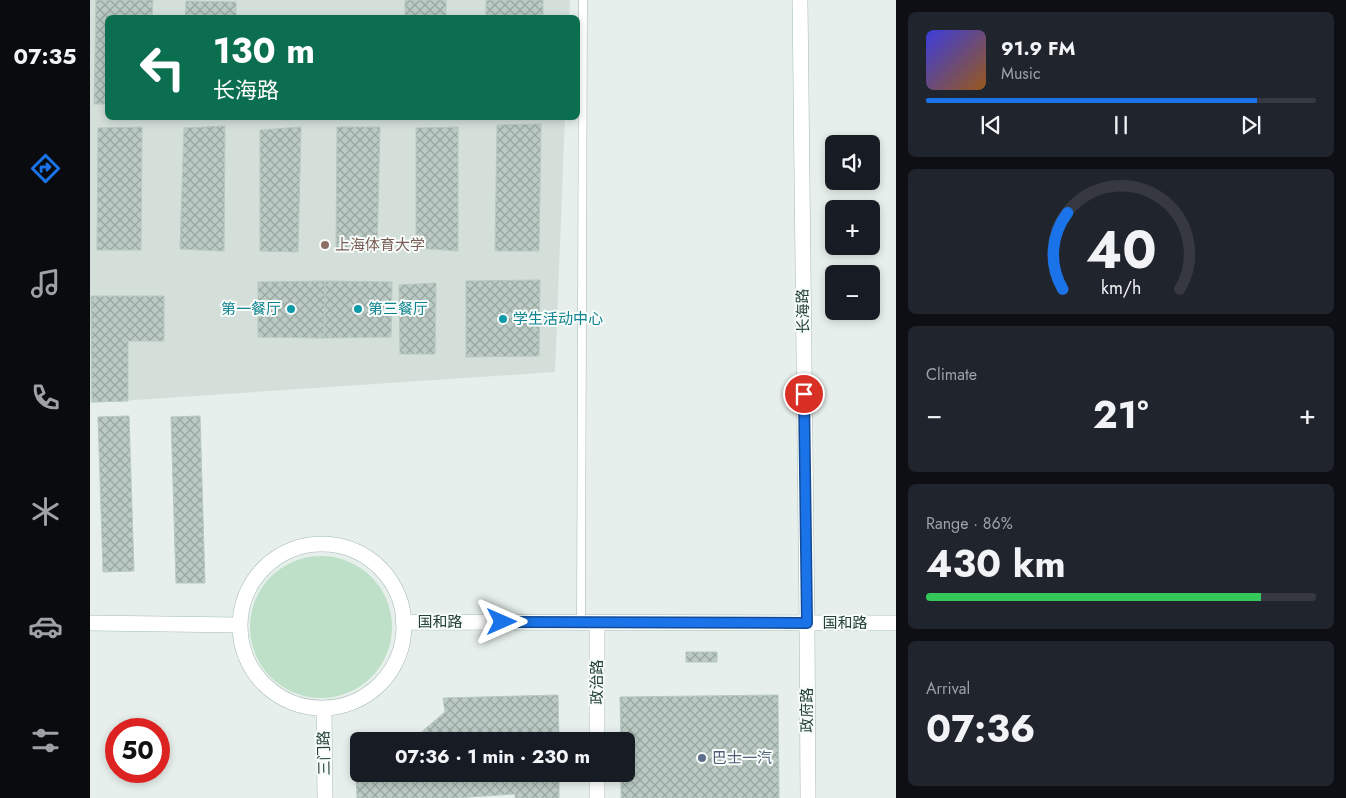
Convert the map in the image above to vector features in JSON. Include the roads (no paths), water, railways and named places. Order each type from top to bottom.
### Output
[{"type":"main road","name":"长海路","points":[[800,0],[807,623]]},
{"type":"main road","name":"国和路","points":[[334,544],[360,553],[382,571],[397,594],[403,622],[402,640],[397,658],[388,675],[360,699],[342,706],[324,708],[298,705],[274,693],[255,675],[243,651],[239,625],[244,597],[259,573],[280,555],[306,545],[334,544]]},
{"type":"main road","name":"国和路","points":[[403,622],[896,623]]},
{"type":"main road","name":"政治路","points":[[597,623],[597,732]]},
{"type":"main road","name":"政府路","points":[[807,623],[808,798]]},
{"type":"main road","points":[[90,624],[239,625]]},
{"type":"main road","name":"三门路","points":[[324,708],[325,798]]},
{"type":"main road","points":[[597,782],[597,798]]},
{"type":"lane","points":[[581,623],[583,0]]},
{"type":"place","name":"上海体育大学","points":[[325,245]]},
{"type":"place","name":"第一餐厅","points":[[291,309]]},
{"type":"place","name":"第三餐厅","points":[[358,309]]},
{"type":"place","name":"学生活动中心","points":[[503,319]]},
{"type":"place","name":"巴士一汽","points":[[702,758]]}]
